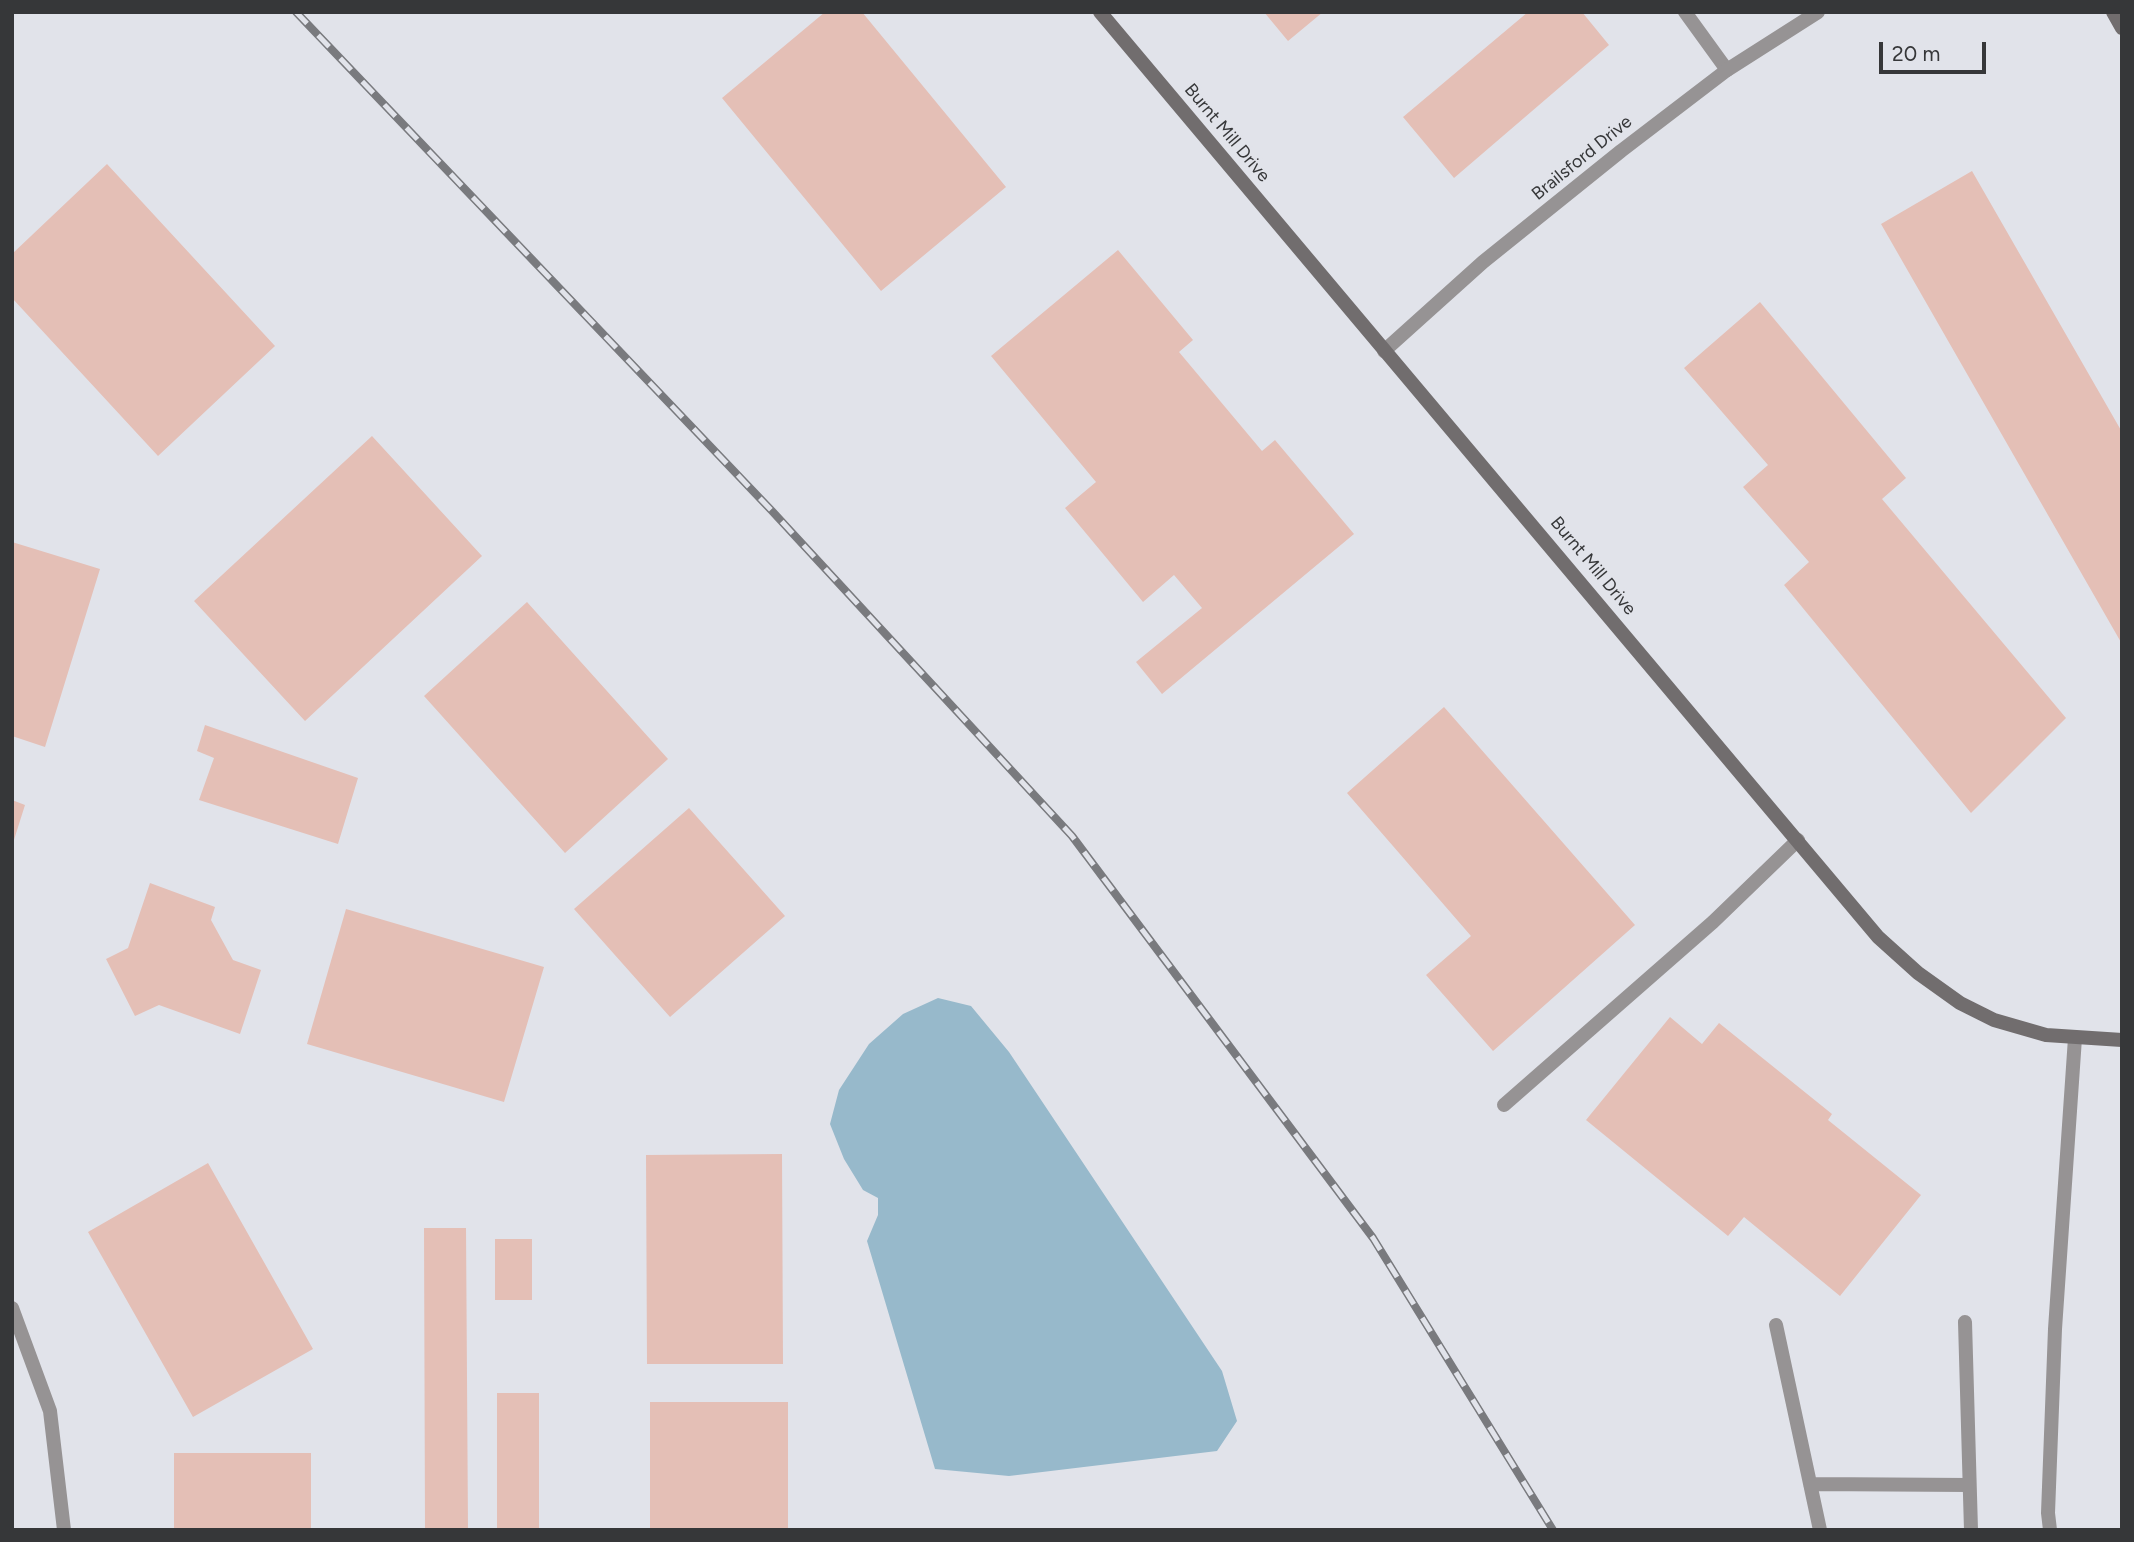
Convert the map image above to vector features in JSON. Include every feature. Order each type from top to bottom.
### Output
[{"type":"street","name":"Burnt Mill Drive","points":[[1100,12],[1878,937],[1918,973],[1961,1003],[1994,1020],[2020,1029],[2075,1038],[2122,1041]]},
{"type":"street","points":[[1685,12],[1727,70]]},
{"type":"street","name":"Brailsford Drive","points":[[1384,351],[1515,237],[1621,151],[1727,70],[1818,12]]},
{"type":"street","points":[[2113,12],[2122,28]]},
{"type":"street","points":[[1504,1105],[1713,922],[1798,840]]},
{"type":"street","points":[[2050,1530],[2048,1513],[2055,1329],[2075,1038]]},
{"type":"street","points":[[12,1308],[50,1411],[64,1530]]},
{"type":"street","points":[[1965,1322],[1971,1530]]},
{"type":"street","points":[[1776,1325],[1820,1530]]},
{"type":"street","points":[[1810,1484],[1969,1485]]},
{"type":"water","points":[[938,998],[971,1006],[1009,1052],[1222,1371],[1237,1421],[1217,1451],[1009,1476],[935,1469],[867,1241],[878,1215],[878,1198],[863,1190],[844,1159],[830,1124],[839,1090],[869,1044],[903,1014]]},
{"type":"building","points":[[825,12],[862,12],[1006,187],[881,291],[722,98]]},
{"type":"building","points":[[1264,12],[1323,12],[1288,41]]},
{"type":"building","points":[[1528,12],[1582,12],[1609,45],[1454,178],[1403,117]]},
{"type":"building","points":[[107,164],[275,346],[158,456],[12,298],[12,254]]},
{"type":"building","points":[[1972,171],[2122,432],[2122,644],[1881,224]]},
{"type":"building","points":[[1118,250],[1193,340],[1179,352],[1262,451],[1275,440],[1354,534],[1162,694],[1136,662],[1202,608],[1174,575],[1143,602],[1065,508],[1096,482],[991,356]]},
{"type":"building","points":[[1760,302],[1906,478],[1882,499],[2066,718],[1971,813],[1784,585],[1809,562],[1743,487],[1768,465],[1684,368]]},
{"type":"building","points":[[372,436],[482,556],[305,721],[194,601]]},
{"type":"building","points":[[12,542],[100,569],[45,747],[12,736]]},
{"type":"building","points":[[527,602],[668,759],[565,853],[424,696]]},
{"type":"building","points":[[1444,707],[1635,925],[1493,1051],[1426,975],[1471,936],[1347,793]]},
{"type":"building","points":[[205,725],[358,778],[338,844],[199,800],[214,758],[197,751]]},
{"type":"building","points":[[12,800],[25,805],[13,843],[12,842]]},
{"type":"building","points":[[689,808],[785,916],[670,1017],[574,909]]},
{"type":"building","points":[[150,883],[215,907],[211,920],[233,960],[261,970],[240,1034],[159,1005],[135,1016],[106,959],[128,948]]},
{"type":"building","points":[[346,909],[544,967],[504,1102],[307,1044]]},
{"type":"building","points":[[1670,1017],[1702,1044],[1719,1023],[1832,1114],[1828,1120],[1921,1195],[1840,1296],[1744,1217],[1728,1236],[1586,1120]]},
{"type":"building","points":[[782,1154],[783,1364],[647,1364],[646,1155]]},
{"type":"building","points":[[208,1163],[313,1349],[193,1417],[88,1232]]},
{"type":"building","points":[[424,1228],[466,1228],[468,1530],[425,1530]]},
{"type":"building","points":[[495,1239],[532,1239],[532,1300],[495,1300]]},
{"type":"building","points":[[497,1393],[539,1393],[539,1530],[497,1530]]},
{"type":"building","points":[[650,1402],[788,1402],[788,1530],[650,1530]]},
{"type":"building","points":[[174,1453],[311,1453],[311,1530],[174,1530]]},
{"type":"railway","points":[[296,12],[772,511],[1072,836],[1373,1238],[1553,1530]]}]
